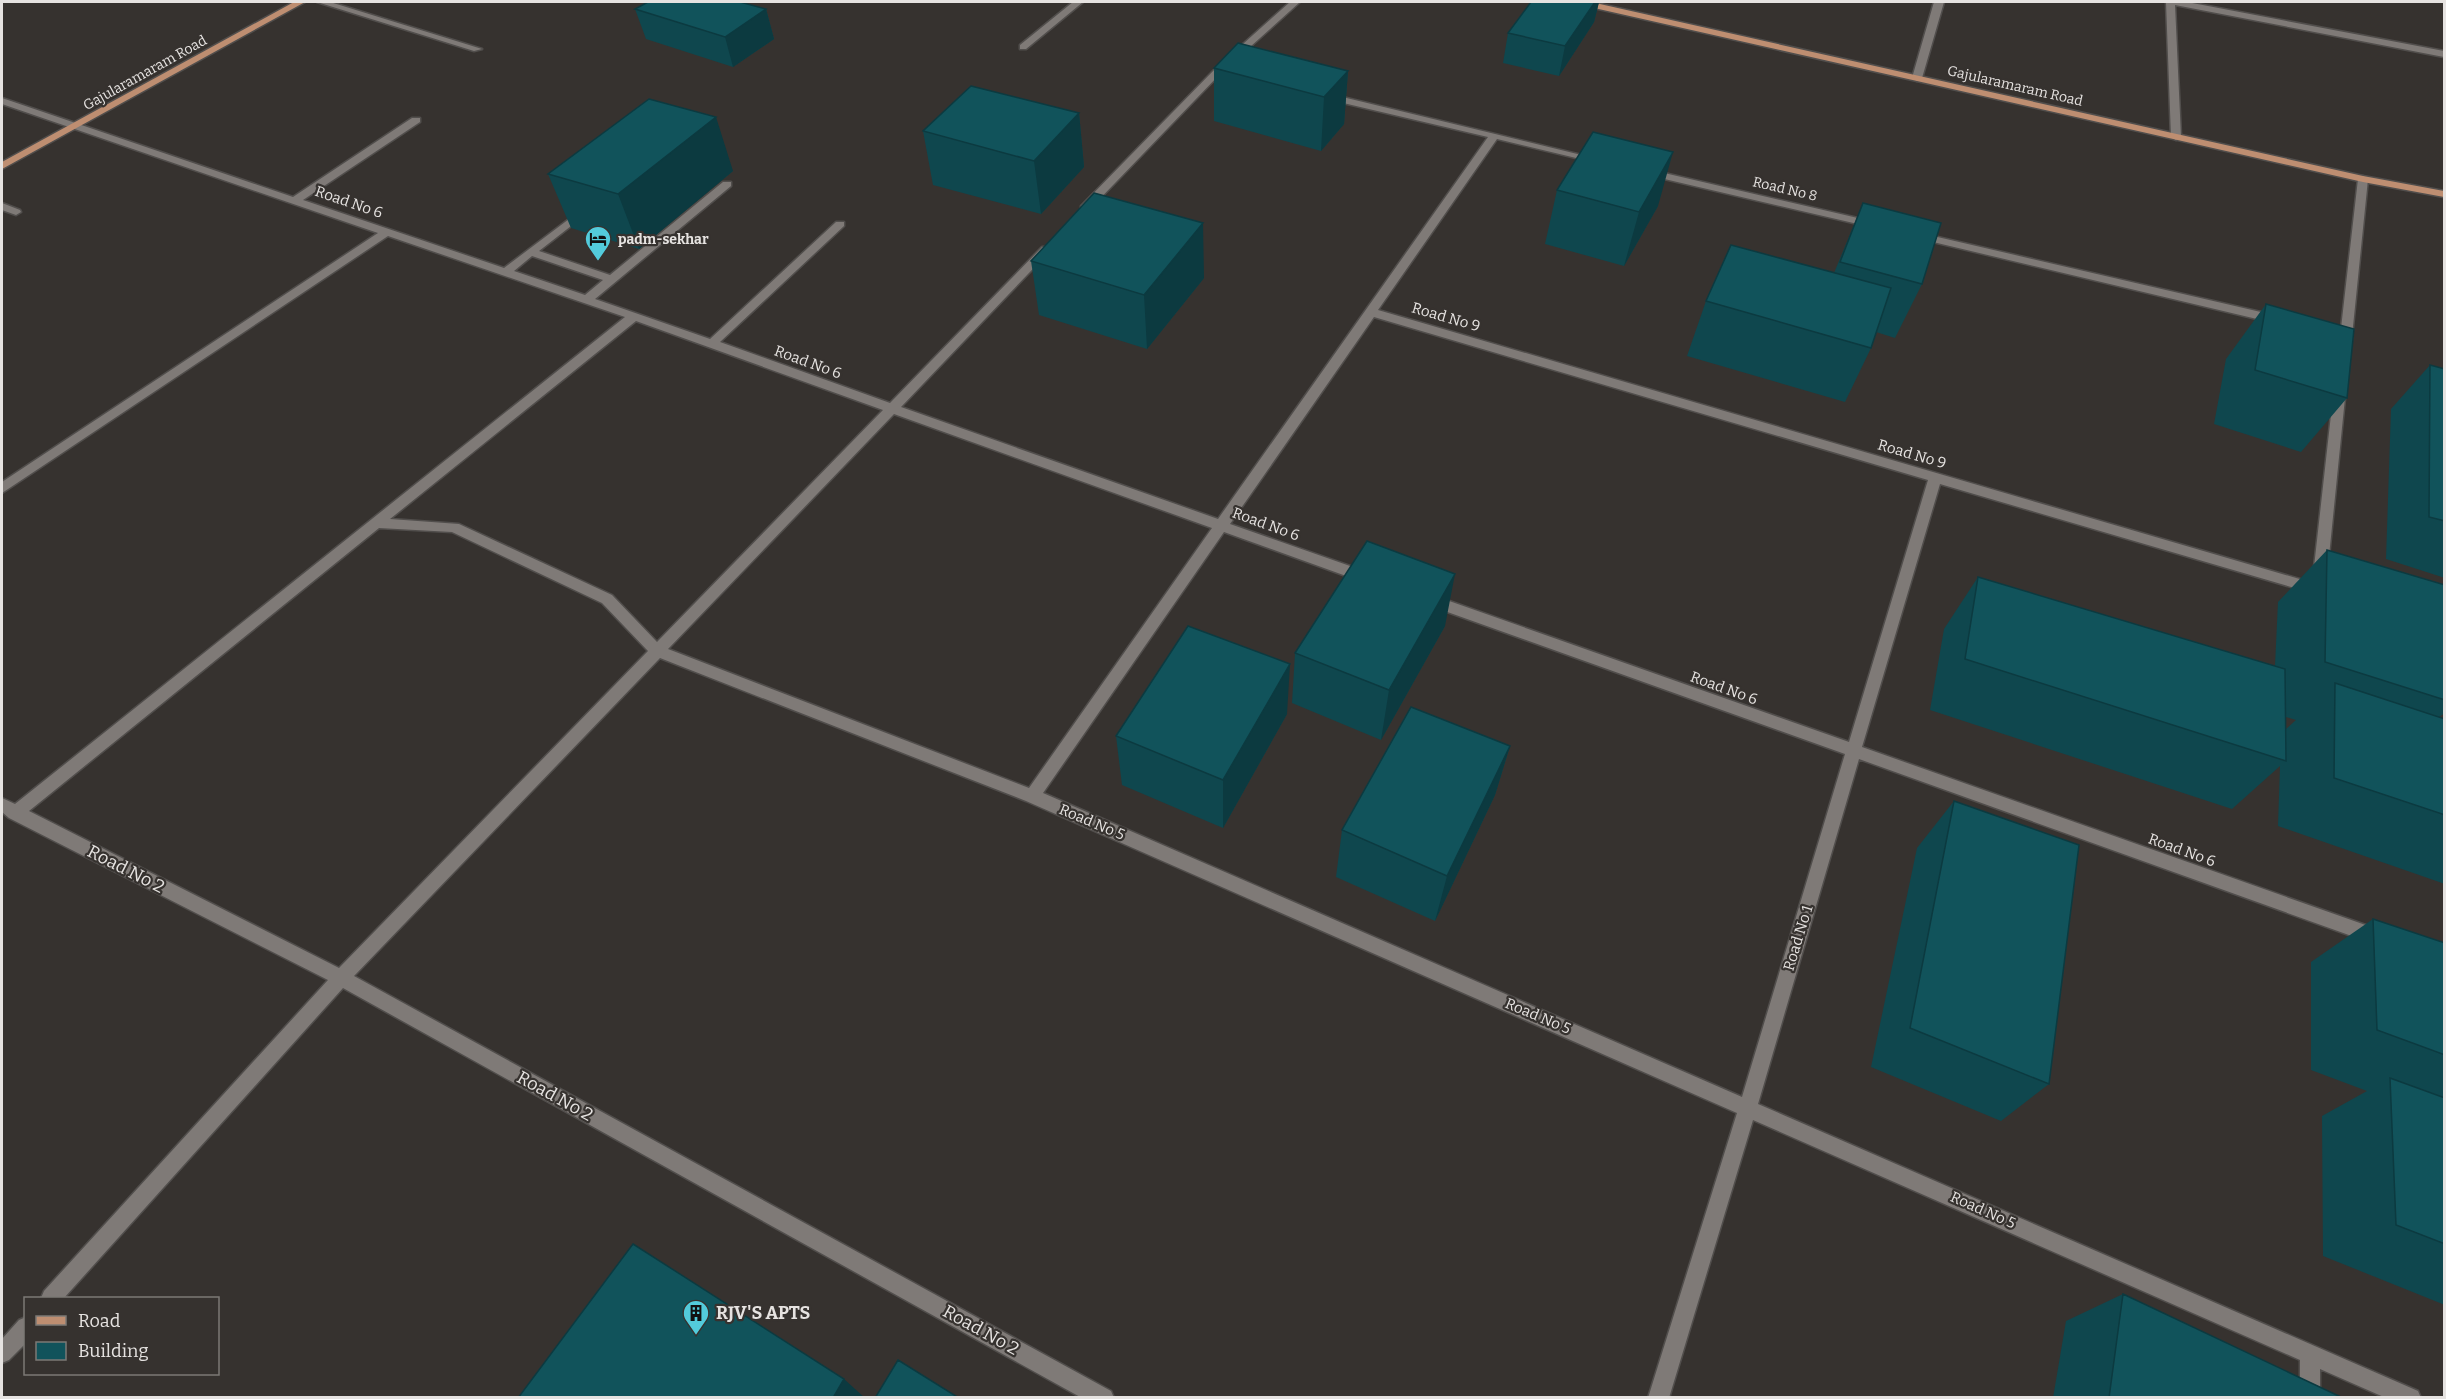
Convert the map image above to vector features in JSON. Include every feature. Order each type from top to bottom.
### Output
[{"type":"main road","name":"Gajularamaram Road","points":[[2,166],[300,2]]},
{"type":"main road","name":"Gajularamaram Road","points":[[1581,2],[1604,4],[2363,179],[2445,194]]},
{"type":"street","points":[[322,2],[477,49]]},
{"type":"street","points":[[1023,47],[1078,2]]},
{"type":"street","points":[[1071,223],[1295,2]]},
{"type":"street","points":[[1917,78],[1940,2]]},
{"type":"street","points":[[2170,2],[2176,136]]},
{"type":"street","points":[[2175,2],[2445,54]]},
{"type":"street","points":[[1310,93],[1610,163]]},
{"type":"street","name":"Road No 6","points":[[2,101],[74,128],[634,316],[1379,582]]},
{"type":"street","points":[[294,201],[416,120]]},
{"type":"street","points":[[1032,796],[1494,136]]},
{"type":"street","name":"Road No 8","points":[[1634,169],[1891,229]]},
{"type":"street","name":"Road No 9","points":[[1371,312],[2324,591],[2343,364],[2340,334],[2363,179]]},
{"type":"street","points":[[586,300],[727,184]]},
{"type":"street","points":[[504,273],[595,202]]},
{"type":"street","points":[[2,206],[16,212]]},
{"type":"street","points":[[711,344],[840,224]]},
{"type":"street","points":[[2,488],[387,232]]},
{"type":"street","points":[[1902,232],[2288,322]]},
{"type":"street","points":[[53,1297],[341,978],[1054,240]]},
{"type":"street","points":[[530,252],[611,279]]},
{"type":"street","points":[[8,809],[376,523],[634,316]]},
{"type":"street","name":"Road No 1","points":[[1658,1398],[1748,1107],[1935,477]]},
{"type":"street","points":[[376,523],[454,526],[538,564],[607,599],[657,651]]},
{"type":"street","name":"Road No 6","points":[[1413,594],[2389,942]]},
{"type":"street","name":"Road No 5","points":[[657,651],[1032,796],[2412,1398]]},
{"type":"street","name":"Road No 2","points":[[8,809],[341,978],[1104,1398]]},
{"type":"street","points":[[2,1353],[24,1329]]},
{"type":"street","points":[[2310,1353],[2310,1398]]},
{"type":"building","points":[[648,2],[740,2],[766,9],[725,37],[635,9]]},
{"type":"building","points":[[1531,2],[1595,2],[1565,46],[1508,33]]},
{"type":"building","points":[[1238,43],[1348,71],[1324,97],[1214,68]]},
{"type":"building","points":[[971,86],[1079,113],[1034,161],[923,131]]},
{"type":"building","points":[[649,99],[716,117],[618,194],[548,174]]},
{"type":"building","points":[[1593,132],[1673,152],[1639,212],[1557,190]]},
{"type":"building","points":[[1094,193],[1203,223],[1144,295],[1031,261]]},
{"type":"building","points":[[1863,203],[1941,223],[1922,284],[1840,262]]},
{"type":"building","points":[[1731,245],[1891,288],[1871,348],[1706,301]]},
{"type":"building","points":[[2266,304],[2354,329],[2347,398],[2255,370]]},
{"type":"building","points":[[2430,365],[2445,369],[2445,521],[2429,517]]},
{"type":"building","points":[[1367,541],[1455,574],[1389,690],[1295,653]]},
{"type":"building","points":[[2327,550],[2445,585],[2445,700],[2325,662]]},
{"type":"building","points":[[1978,577],[2285,669],[2286,761],[1965,659]]},
{"type":"building","points":[[1188,626],[1290,664],[1223,780],[1116,736]]},
{"type":"building","points":[[2335,683],[2445,719],[2445,815],[2334,778]]},
{"type":"building","points":[[1411,707],[1510,746],[1447,876],[1342,830]]},
{"type":"building","points":[[1954,801],[2079,845],[2049,1084],[1910,1028]]},
{"type":"building","points":[[2373,919],[2445,943],[2445,1055],[2377,1030]]},
{"type":"building","points":[[2390,1078],[2445,1098],[2445,1244],[2396,1225]]},
{"type":"building","name":"RJV'S APTS","points":[[633,1244],[844,1379],[833,1398],[518,1398]]},
{"type":"building","points":[[2123,1294],[2343,1398],[2109,1398]]},
{"type":"building","points":[[898,1360],[959,1398],[875,1398]]},
{"type":"place","name":"padm-sekhar","points":[[598,262]]},
{"type":"place","name":"RJV'S APTS","points":[[696,1336]]}]
